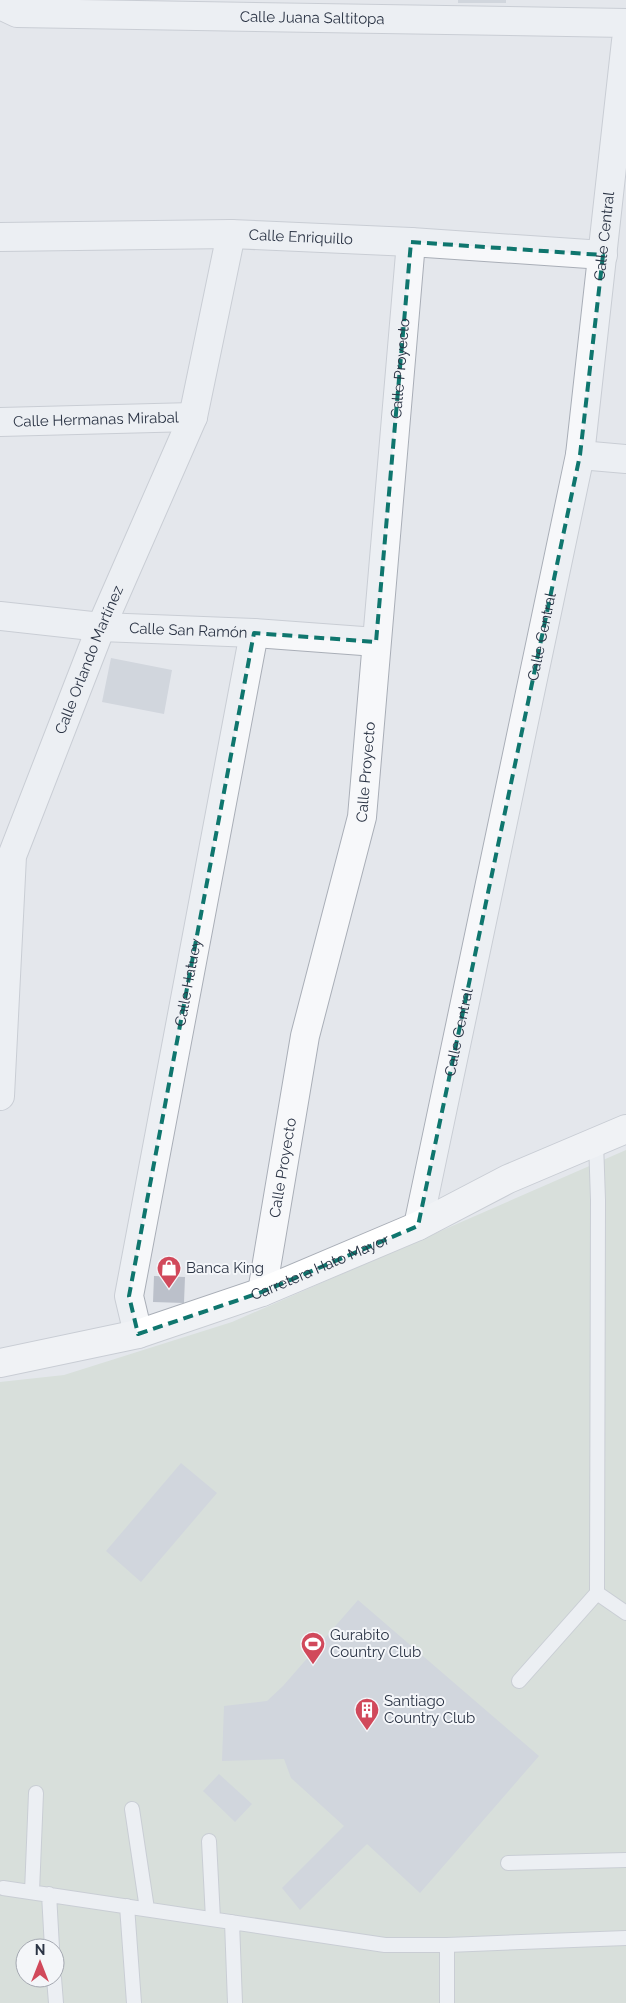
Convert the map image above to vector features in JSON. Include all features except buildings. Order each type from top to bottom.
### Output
[{"type":"street","name":"Calle Juana Saltitopa","points":[[0,5],[17,13],[626,23]]},
{"type":"street","name":"Calle Central","points":[[418,1226],[580,454],[626,41]]},
{"type":"street","name":"Calle Enriquillo","points":[[0,238],[231,234],[411,242],[603,255]]},
{"type":"street","name":"Calle Orlando Martínez","points":[[0,1096],[12,856],[101,627],[193,417],[231,234]]},
{"type":"street","name":"Calle Proyecto","points":[[262,1292],[305,1036],[362,818],[411,242]]},
{"type":"street","name":"Calle Hermanas Mirabal","points":[[0,422],[193,417]]},
{"type":"street","points":[[580,454],[626,460]]},
{"type":"street","name":"Calle San Ramón","points":[[0,616],[101,627],[254,633],[376,642]]},
{"type":"street","name":"Calle Hatuey","points":[[138,1334],[129,1296],[254,633]]},
{"type":"street","name":"Carretera Hato Mayor","points":[[0,1363],[138,1334],[262,1292],[418,1226],[508,1179],[626,1129]]},
{"type":"lane","points":[[519,1682],[598,1593],[598,1200],[596,1142]]},
{"type":"lane","points":[[598,1593],[626,1613]]},
{"type":"lane","points":[[32,1892],[36,1793]]},
{"type":"lane","points":[[132,1809],[147,1909]]},
{"type":"lane","points":[[209,1841],[213,1919]]},
{"type":"lane","points":[[508,1863],[626,1860]]},
{"type":"lane","points":[[2,1888],[385,1945],[447,1945],[626,1938]]},
{"type":"lane","points":[[49,1894],[51,1938]]},
{"type":"lane","points":[[127,1906],[134,2003]]},
{"type":"lane","points":[[232,1922],[235,2003]]},
{"type":"lane","points":[[447,1945],[447,2003]]},
{"type":"lane","points":[[55,1988],[56,2003]]},
{"type":"highlighted area","points":[[411,242],[603,255],[580,455],[418,1226],[262,1292],[138,1334],[129,1296],[254,633],[376,642]]},
{"type":"green space","name":"Gurabito Country Club","points":[[626,1150],[626,2003],[0,2003],[0,1382],[64,1375],[232,1322]]},
{"type":"place","name":"Banca King","points":[[169,1289]]},
{"type":"place","name":"Gurabito Country Club","points":[[313,1665]]},
{"type":"place","name":"Santiago Country Club","points":[[367,1731]]}]
